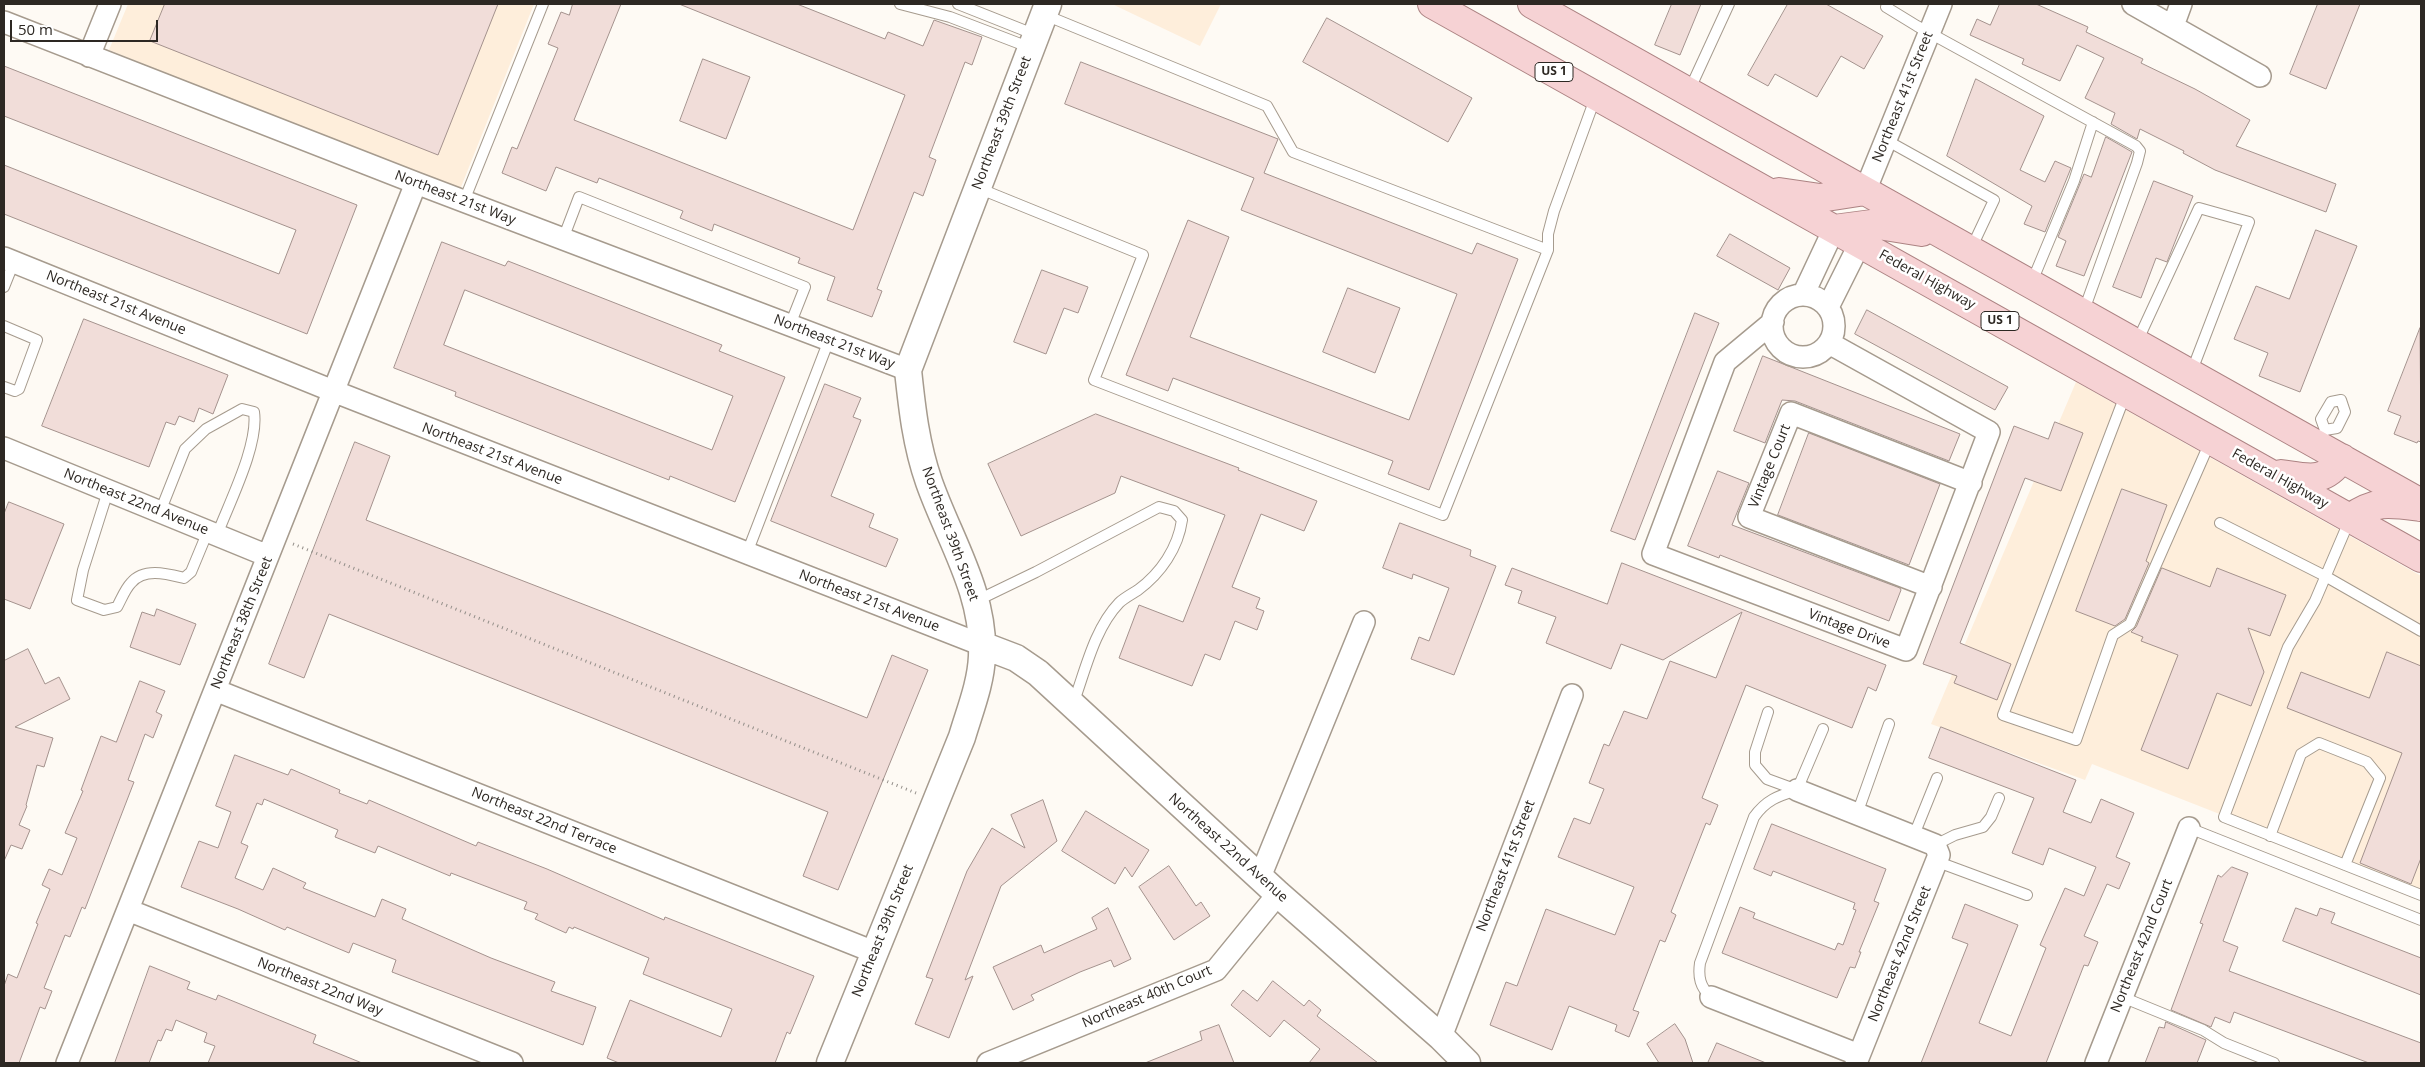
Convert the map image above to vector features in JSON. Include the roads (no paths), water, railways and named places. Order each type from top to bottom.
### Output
[{"type":"main road","name":"Federal Highway","points":[[1432,4],[2421,558]]},
{"type":"main road","points":[[1532,4],[2190,374],[2322,438],[2342,458],[2421,505]]},
{"type":"main road","points":[[1765,190],[1820,198],[1865,191]]},
{"type":"main road","points":[[1834,229],[1872,224],[1895,226],[1959,244]]},
{"type":"main road","points":[[2269,472],[2317,479],[2333,471],[2342,458]]},
{"type":"main road","points":[[2350,518],[2366,507],[2390,503],[2421,505]]},
{"type":"street","points":[[89,56],[110,4]]},
{"type":"street","name":"Northeast 41st Street","points":[[1865,191],[1941,4]]},
{"type":"street","points":[[2133,4],[2260,76]]},
{"type":"street","points":[[2172,26],[2181,4]]},
{"type":"street","name":"Northeast 21st Way","points":[[4,22],[416,183],[908,370]]},
{"type":"street","name":"Northeast 39th Street","points":[[830,1063],[962,737],[977,691],[982,645],[976,601],[929,483],[915,429],[908,370],[1039,26]]},
{"type":"street","name":"Northeast 38th Street","points":[[67,1063],[416,183]]},
{"type":"street","points":[[1803,295],[1834,229]]},
{"type":"street","points":[[1828,307],[1860,243]]},
{"type":"street","name":"Northeast 21st Avenue","points":[[9,260],[333,391],[982,645]]},
{"type":"street","points":[[1803,295],[1821,300],[1828,307],[1834,324],[1830,343],[1814,355],[1804,357],[1793,356],[1777,342],[1773,332],[1773,322],[1775,313],[1786,300],[1803,295]]},
{"type":"street","name":"Vintage Drive","points":[[1773,322],[1725,362],[1653,554],[1906,650],[1989,432],[1830,343]]},
{"type":"street","name":"Vintage Court","points":[[1931,587],[1749,517],[1791,413],[1971,483]]},
{"type":"street","name":"Northeast 22nd Avenue","points":[[4,448],[212,533],[272,546]]},
{"type":"street","name":"Northeast 40th Court","points":[[988,1063],[1216,970],[1269,885],[1364,622]]},
{"type":"street","name":"Northeast 22nd Avenue","points":[[982,645],[1023,663],[1038,672],[1072,706],[1441,1038],[1466,1063]]},
{"type":"street","name":"Northeast 22nd Terrace","points":[[215,690],[874,952]]},
{"type":"street","name":"Northeast 41st Street","points":[[1441,1038],[1572,695]]},
{"type":"street","points":[[1797,790],[1914,835],[1936,854]]},
{"type":"street","name":"Northeast 42nd Court","points":[[2096,1063],[2189,828]]},
{"type":"street","name":"Northeast 42nd Street","points":[[1857,1059],[1936,854]]},
{"type":"street","name":"Northeast 22nd Way","points":[[128,910],[512,1063]]},
{"type":"street","points":[[1711,997],[1857,1059]]},
{"type":"lane","points":[[464,201],[543,4]]},
{"type":"lane","points":[[900,4],[932,11],[1039,26]]},
{"type":"lane","points":[[958,4],[1039,26],[1267,106],[1293,152],[1548,250]]},
{"type":"lane","points":[[1688,92],[1729,4]]},
{"type":"lane","points":[[1884,5],[2136,146],[2140,151],[2083,314]]},
{"type":"lane","points":[[978,188],[1144,255],[1094,380],[1443,515],[1548,250],[1548,234],[1554,211],[1596,96]]},
{"type":"lane","points":[[2031,284],[2074,181],[2093,122]]},
{"type":"lane","points":[[1886,140],[1994,200],[1959,244]]},
{"type":"lane","points":[[563,239],[579,197],[805,287],[790,325]]},
{"type":"lane","points":[[2137,343],[2199,208],[2249,222],[2190,374]]},
{"type":"lane","points":[[4,287],[9,260]]},
{"type":"lane","points":[[4,326],[36,339],[37,342],[19,389],[15,391],[4,387]]},
{"type":"lane","points":[[747,553],[829,340]]},
{"type":"lane","points":[[2126,392],[2003,715],[2076,740],[2113,635],[2130,624],[2211,440]]},
{"type":"lane","points":[[108,491],[83,570],[77,600],[104,610],[117,607],[132,581],[149,573],[164,573],[184,578],[191,572],[212,533],[251,445],[256,425],[254,412],[242,409],[206,429],[185,449],[160,512]]},
{"type":"lane","points":[[976,601],[1160,507],[1174,511],[1182,520],[1179,538],[1168,559],[1140,589],[1119,603],[1101,630],[1072,706]]},
{"type":"lane","points":[[2350,518],[2315,601],[2288,647],[2224,817],[2421,895]]},
{"type":"lane","points":[[2220,523],[2325,576],[2421,631]]},
{"type":"lane","points":[[1768,712],[1755,752],[1755,764],[1767,780],[1797,790]]},
{"type":"lane","points":[[1857,814],[1889,724]]},
{"type":"lane","points":[[1711,997],[1701,985],[1699,975],[1700,963],[1754,817],[1771,798],[1797,790],[1823,729]]},
{"type":"lane","points":[[2270,836],[2301,754],[2319,742],[2367,762],[2380,778],[2345,865]]},
{"type":"lane","points":[[1914,835],[1936,778]]},
{"type":"lane","points":[[1999,798],[1991,816],[1983,826],[1955,835],[1936,854],[2027,895]]},
{"type":"lane","points":[[2189,828],[2421,920]]},
{"type":"lane","points":[[2122,997],[2203,1030],[2224,1043],[2274,1063]]}]
